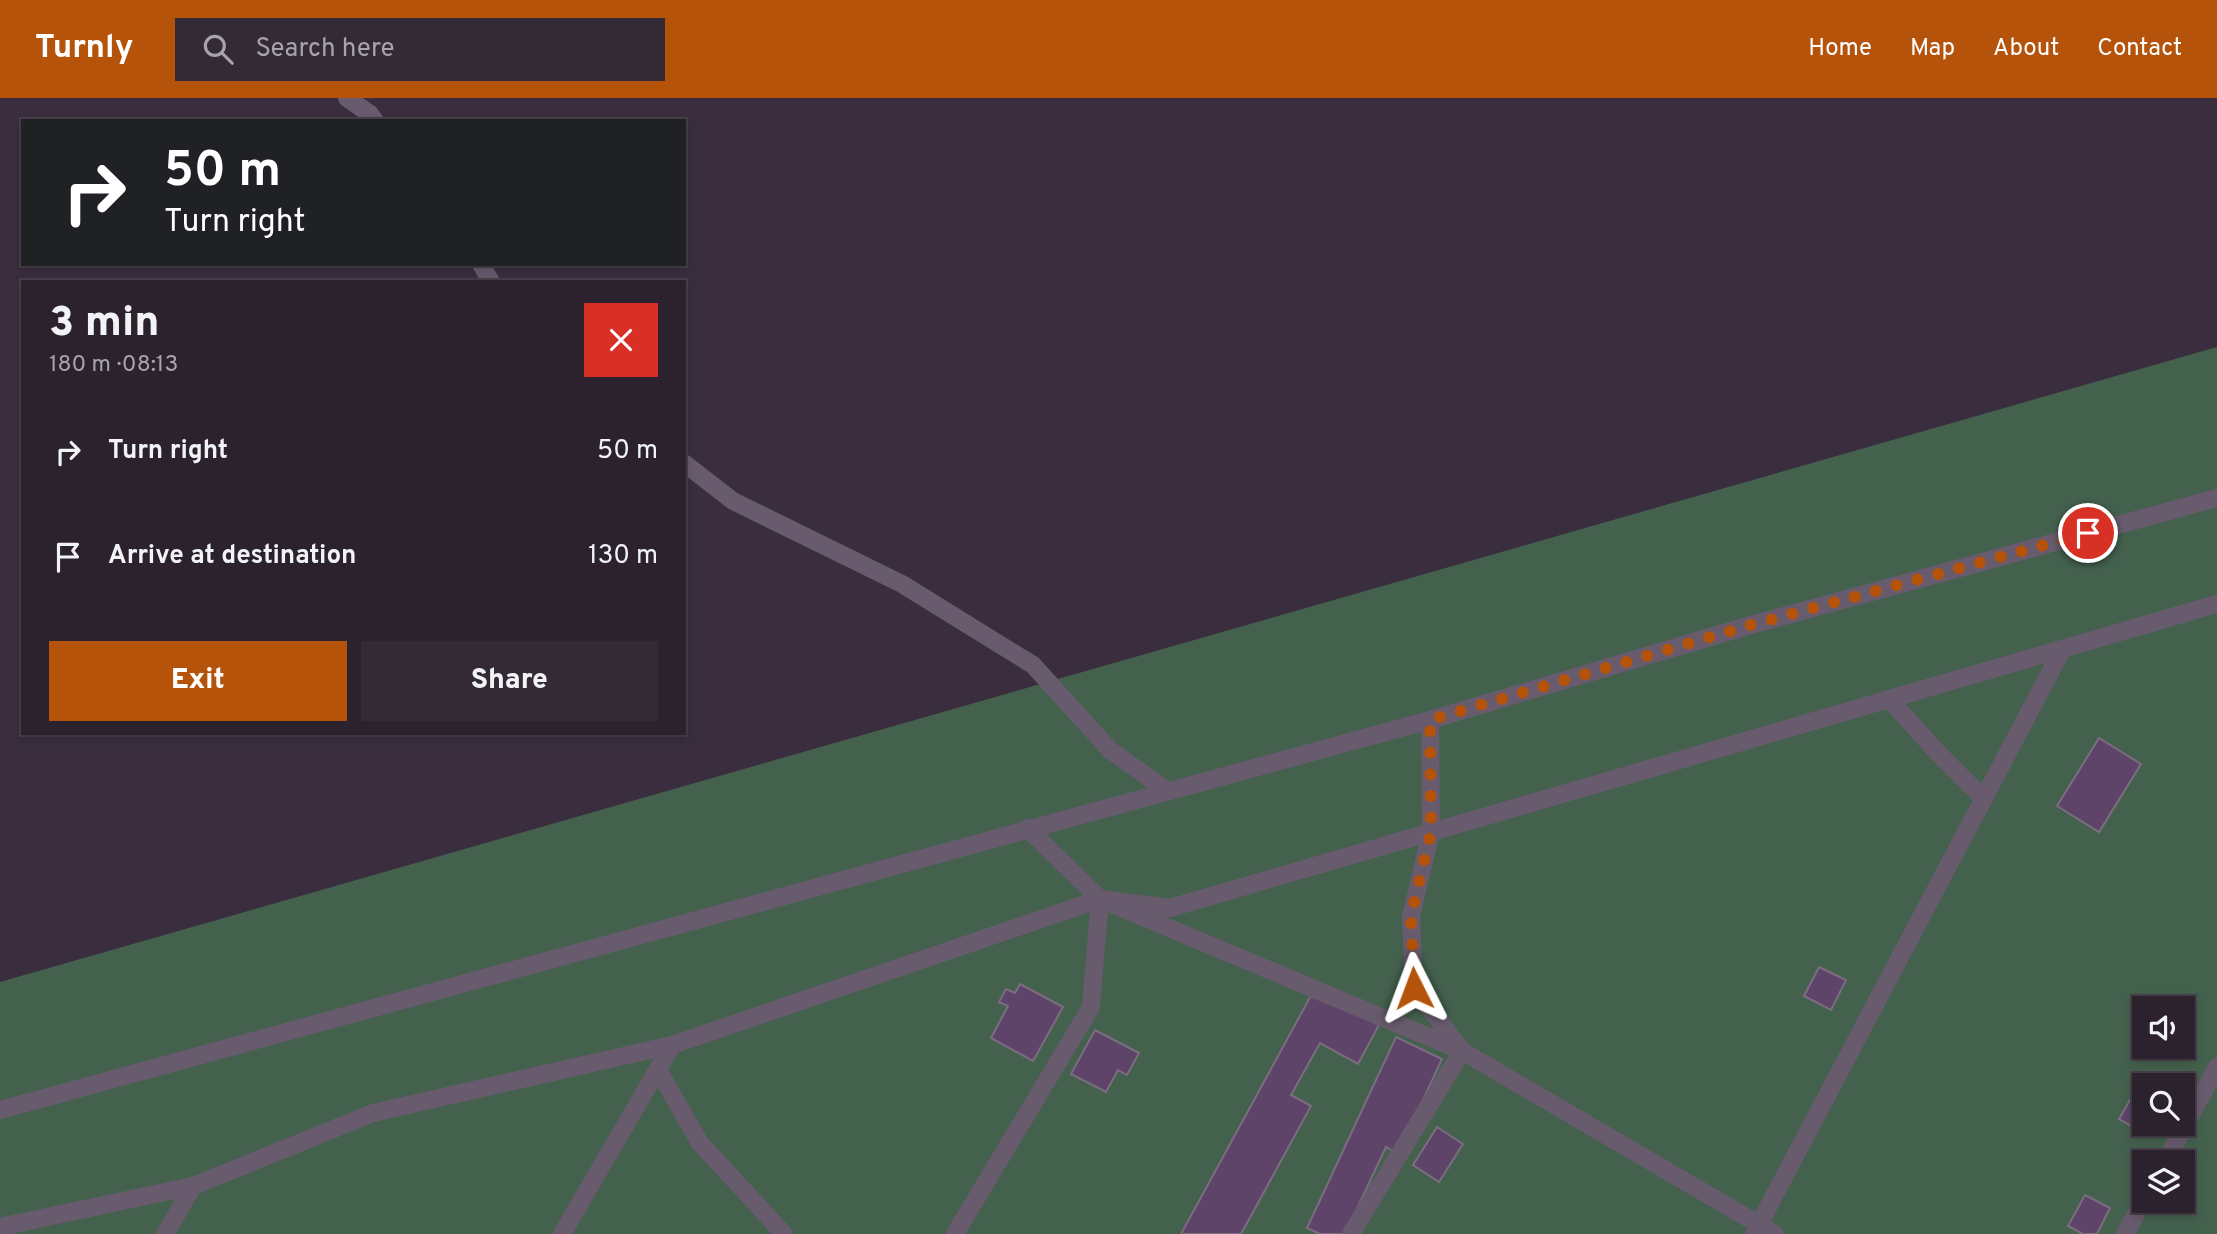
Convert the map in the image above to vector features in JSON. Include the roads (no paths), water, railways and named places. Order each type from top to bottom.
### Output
[{"type":"street","points":[[347,98],[374,119]]},
{"type":"street","points":[[686,465],[733,501],[902,584],[1033,665],[1110,750],[1166,790]]},
{"type":"street","points":[[0,1110],[1430,720],[1751,625],[2217,498]]},
{"type":"street","points":[[0,1227],[193,1185],[373,1113],[672,1045],[1100,899],[1170,908],[2217,604]]},
{"type":"street","points":[[1027,828],[1100,899],[1462,1051],[1763,1231],[2062,650]]},
{"type":"street","points":[[1890,700],[1984,799]]},
{"type":"street","points":[[1430,720],[1431,832],[1411,916],[1414,988],[1462,1051]]},
{"type":"street","points":[[955,1234],[1091,1007],[1100,899]]},
{"type":"street","points":[[562,1234],[672,1045]]},
{"type":"street","points":[[1352,1234],[1462,1051]]},
{"type":"street","points":[[2172,1150],[2217,1067]]},
{"type":"street","points":[[658,1070],[700,1143],[784,1234]]},
{"type":"street","points":[[165,1234],[193,1185]]},
{"type":"street","points":[[2125,1234],[2137,1213]]}]
